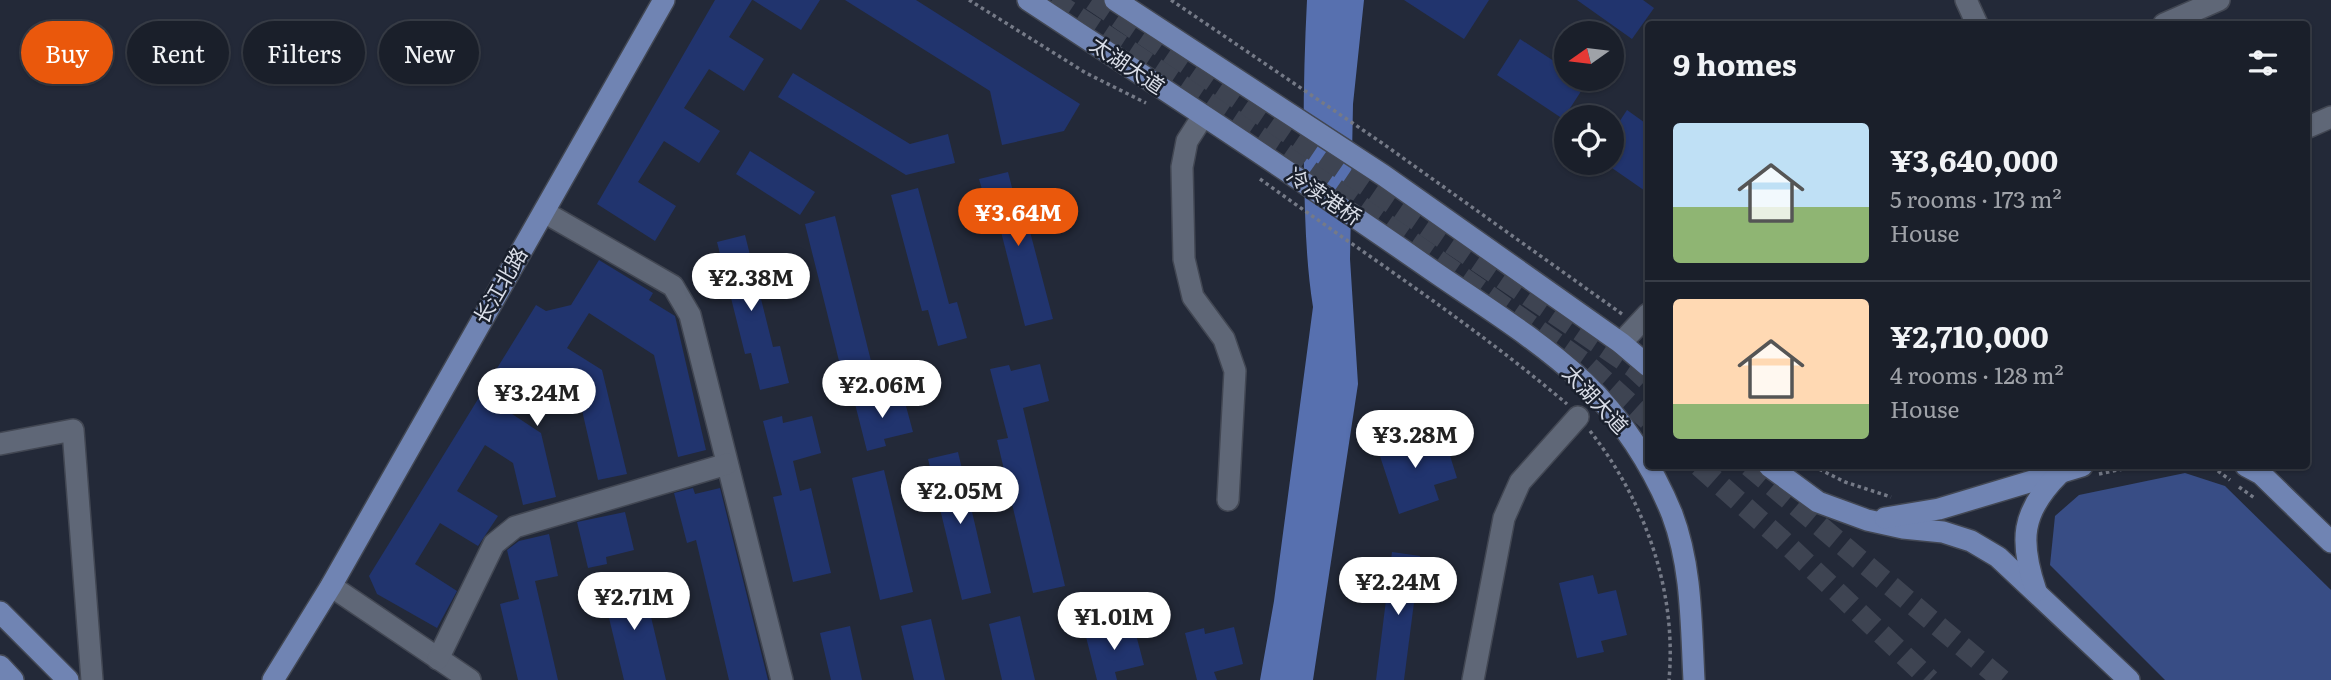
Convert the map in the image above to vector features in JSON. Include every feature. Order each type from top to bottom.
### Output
[{"type":"main road","name":"长江北路","points":[[273,680],[331,586],[664,0]]},
{"type":"main road","name":"太湖大道","points":[[1028,0],[1203,116],[1258,165]]},
{"type":"main road","points":[[1115,0],[1383,174],[1621,343],[1645,363]]},
{"type":"main road","name":"冷渎港桥","points":[[1258,165],[1386,238]]},
{"type":"main road","name":"太湖大道","points":[[1386,238],[1541,347],[1585,383],[1623,427],[1645,462]]},
{"type":"main road","name":"太湖大道","points":[[1650,469],[1672,513],[1685,561],[1691,604],[1694,680]]},
{"type":"main road","points":[[1773,469],[1818,502],[1867,520],[1903,528],[1943,532],[1971,541],[1998,557],[2129,680]]},
{"type":"main road","points":[[2251,469],[2260,474],[2331,542]]},
{"type":"main road","points":[[1867,520],[1939,509],[2078,470]]},
{"type":"main road","points":[[2036,592],[2027,566],[2025,539],[2029,517],[2041,493],[2078,470]]},
{"type":"main road","points":[[0,612],[68,680]]},
{"type":"main road","points":[[1684,680],[1692,649]]},
{"type":"main road","points":[[0,666],[13,680]]},
{"type":"street","points":[[1966,0],[1976,21]]},
{"type":"street","points":[[2171,21],[2219,0]]},
{"type":"street","points":[[1203,116],[1187,141],[1182,167],[1184,259],[1193,297],[1224,339],[1235,371],[1228,500]]},
{"type":"street","points":[[2310,126],[2331,117]]},
{"type":"street","points":[[544,212],[673,286],[690,315],[782,680]]},
{"type":"street","points":[[1621,343],[1643,320]]},
{"type":"street","points":[[1473,680],[1504,518],[1520,482],[1578,417]]},
{"type":"street","points":[[0,444],[74,430],[92,680]]},
{"type":"street","points":[[438,659],[494,544],[515,527],[727,464]]},
{"type":"street","points":[[331,586],[470,680]]},
{"type":"path","points":[[969,0],[1086,73],[1152,106]]},
{"type":"path","points":[[1171,0],[1643,320]]},
{"type":"path","points":[[1258,165],[1265,183],[1387,267]]},
{"type":"shaded area","points":[[1307,0],[1364,0],[1353,104],[1350,259],[1358,384],[1313,680],[1260,680],[1274,601],[1313,307],[1307,257],[1304,173]]},
{"type":"shaded area","points":[[2185,473],[2225,486],[2331,590],[2331,680],[2165,680],[2050,565],[2055,516],[2079,495]]},
{"type":"building","points":[[715,0],[752,0],[729,37],[764,59],[744,91],[709,69],[684,108],[720,131],[699,163],[664,141],[638,182],[676,206],[655,241],[597,204]]},
{"type":"building","points":[[753,0],[820,0],[801,30]]},
{"type":"building","points":[[845,0],[916,0],[1080,104],[1064,131],[1002,145],[990,91]]},
{"type":"building","points":[[1404,0],[1489,0],[1464,39]]},
{"type":"building","points":[[1577,0],[1643,0],[1654,8],[1632,39],[1624,33],[1624,21],[1607,21]]},
{"type":"building","points":[[1520,39],[1554,61],[1554,91],[1581,91],[1572,105],[1554,105],[1554,113],[1497,75]]},
{"type":"building","points":[[793,73],[910,144],[948,134],[955,163],[906,175],[778,97]]},
{"type":"building","points":[[1627,110],[1645,123],[1645,191],[1622,175],[1624,115]]},
{"type":"building","points":[[750,151],[815,192],[800,215],[736,174]]},
{"type":"building","points":[[1008,172],[1017,207],[1023,205],[1053,319],[1025,326],[996,212],[989,214],[979,179]]},
{"type":"building","points":[[918,188],[949,304],[957,302],[967,338],[938,346],[928,310],[922,311],[891,195]]},
{"type":"building","points":[[835,216],[872,365],[842,373],[805,224]]},
{"type":"building","points":[[745,235],[773,347],[780,346],[789,383],[760,390],[751,353],[745,354],[717,242]]},
{"type":"building","points":[[599,260],[653,293],[649,300],[675,316],[706,450],[678,457],[654,355],[589,313],[567,348],[602,370],[627,474],[598,480],[579,397],[535,370],[509,412],[541,433],[556,497],[523,505],[513,463],[485,445],[457,491],[498,516],[478,546],[440,523],[415,564],[457,591],[437,628],[377,594],[369,576],[536,305],[546,311],[571,305]]},
{"type":"building","points":[[1040,364],[1049,401],[1023,408],[1065,586],[1033,593],[997,440],[1008,438],[990,369],[1009,365],[1011,371]]},
{"type":"building","points":[[903,395],[913,432],[884,439],[886,446],[867,451],[854,400],[873,396],[875,402]]},
{"type":"building","points":[[782,416],[783,423],[812,416],[821,453],[793,461],[800,491],[811,488],[831,573],[793,582],[773,497],[782,495],[763,421]]},
{"type":"building","points":[[1420,430],[1426,449],[1446,443],[1457,478],[1434,485],[1439,500],[1399,514],[1376,444]]},
{"type":"building","points":[[958,452],[991,593],[962,600],[928,459]]},
{"type":"building","points":[[884,470],[913,592],[880,600],[852,478]]},
{"type":"building","points":[[693,488],[695,494],[720,488],[768,680],[729,680],[696,540],[687,543],[674,493]]},
{"type":"building","points":[[625,512],[634,550],[606,557],[607,564],[588,568],[577,522]]},
{"type":"building","points":[[549,534],[558,576],[535,581],[558,680],[518,680],[500,604],[519,599],[507,550],[519,541]]},
{"type":"building","points":[[1392,552],[1420,556],[1404,680],[1376,680]]},
{"type":"building","points":[[1593,575],[1598,594],[1616,590],[1627,635],[1601,641],[1604,652],[1577,658],[1559,583]]},
{"type":"building","points":[[642,579],[666,680],[624,680],[602,589]]},
{"type":"building","points":[[1020,616],[1035,680],[1002,680],[989,624]]},
{"type":"building","points":[[931,619],[945,680],[914,680],[901,626]]},
{"type":"building","points":[[850,626],[862,680],[831,680],[820,633]]},
{"type":"building","points":[[1134,627],[1144,665],[1115,672],[1117,680],[1097,680],[1085,633],[1104,628],[1106,635]]},
{"type":"building","points":[[1234,627],[1243,664],[1214,672],[1217,680],[1197,680],[1185,633],[1204,628],[1205,634]]},
{"type":"tunnel","points":[[1052,0],[1283,152],[1585,363],[1645,417]]},
{"type":"tunnel","points":[[1092,0],[1633,367],[1645,378]]},
{"type":"tunnel","points":[[1702,469],[1780,538],[1930,680]]},
{"type":"tunnel","points":[[1753,469],[2002,680]]}]
